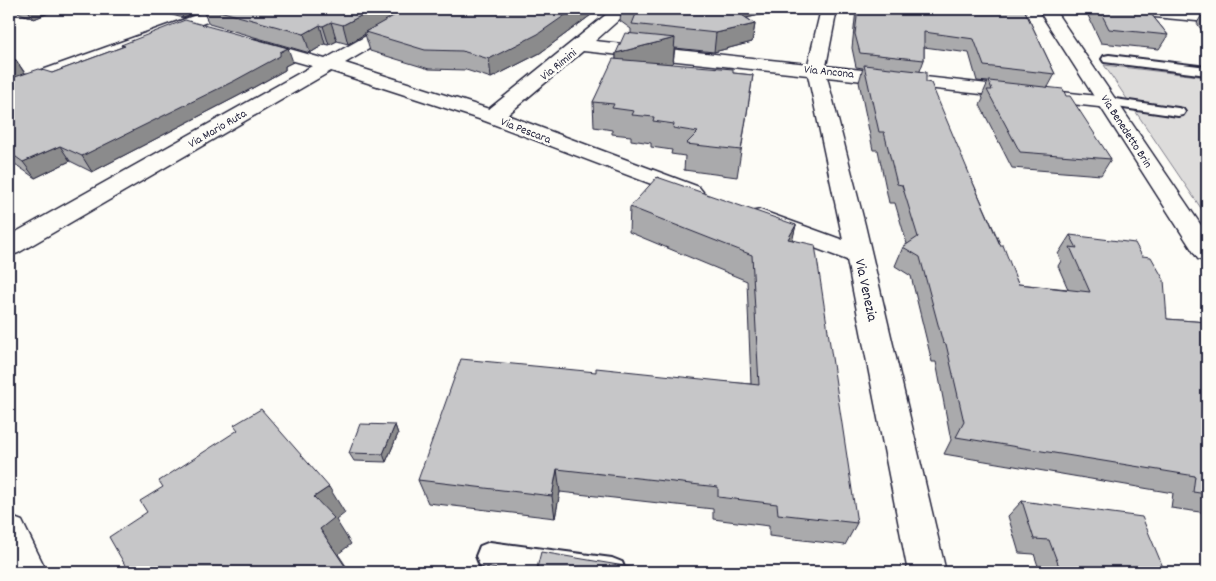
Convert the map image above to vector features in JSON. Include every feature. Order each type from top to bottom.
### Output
[{"type":"street","points":[[9,88],[228,9]]},
{"type":"street","name":"Via Mario Ruta","points":[[9,246],[426,9]]},
{"type":"street","name":"Via Rimini","points":[[492,117],[623,9]]},
{"type":"street","name":"Via Venezia","points":[[829,9],[816,70],[859,255],[928,572]]},
{"type":"street","name":"Via Benedetto Brin","points":[[1046,9],[1207,253]]},
{"type":"street","points":[[1122,9],[1207,17]]},
{"type":"street","points":[[186,24],[214,32]]},
{"type":"street","name":"Via Pescara","points":[[242,40],[327,65],[344,68],[492,117],[712,200]]},
{"type":"street","name":"Via Ancona","points":[[580,45],[1108,102]]},
{"type":"street","points":[[740,210],[859,255]]},
{"type":"street","points":[[9,534],[28,572]]},
{"type":"lane","points":[[1109,59],[1207,71]]},
{"type":"lane","points":[[1108,102],[1178,112]]},
{"type":"lane","points":[[490,556],[612,572]]},
{"type":"shaded area","points":[[1104,65],[1207,77],[1207,217]]},
{"type":"building","points":[[212,9],[374,9],[343,25],[331,22],[323,26],[320,25],[304,34]]},
{"type":"building","points":[[406,9],[574,9],[538,34],[489,59],[462,51],[425,50],[365,32]]},
{"type":"building","points":[[629,9],[733,9],[755,24],[716,33],[632,24],[636,14]]},
{"type":"building","points":[[858,9],[1024,9],[1055,74],[984,66],[974,39],[924,32],[924,60],[860,53],[855,34]]},
{"type":"building","points":[[1099,9],[1147,9],[1168,35],[1109,29]]},
{"type":"building","points":[[185,20],[288,48],[280,52],[280,56],[234,81],[82,156],[60,146],[23,162],[9,152],[9,79],[39,69],[52,73],[125,46],[121,45]]},
{"type":"building","points":[[625,33],[675,38],[616,53]]},
{"type":"building","points":[[9,58],[16,60],[9,63]]},
{"type":"building","points":[[613,59],[733,69],[733,73],[753,75],[741,150],[686,144],[698,132],[673,128],[674,124],[653,121],[654,117],[632,115],[634,111],[612,108],[614,104],[593,102]]},
{"type":"building","points":[[864,65],[926,72],[926,82],[931,83],[1000,245],[1003,245],[1018,284],[1090,292],[1070,247],[1077,248],[1070,235],[1135,243],[1142,256],[1151,257],[1164,280],[1167,319],[1207,322],[1207,494],[1193,492],[1195,476],[956,437],[964,422],[946,344],[943,343],[920,257],[903,247],[918,237],[902,185],[897,184],[884,132],[879,132]]},
{"type":"building","points":[[989,81],[1063,89],[1066,96],[1070,96],[1111,159],[1020,152],[987,90],[992,90]]},
{"type":"building","points":[[657,177],[796,225],[788,239],[815,245],[857,523],[778,514],[777,504],[718,497],[718,487],[557,469],[552,496],[418,480],[461,359],[596,372],[596,368],[759,385],[752,255],[630,207]]},
{"type":"building","points":[[261,409],[329,487],[314,497],[334,518],[320,529],[349,572],[129,572],[109,537],[147,512],[140,501],[163,487],[159,481],[238,430],[234,425]]},
{"type":"building","points":[[360,424],[395,425],[383,454],[349,453]]},
{"type":"building","points":[[1022,501],[1142,517],[1165,572],[1080,572],[1060,569],[1049,540],[1034,539]]},
{"type":"building","points":[[541,552],[660,572],[536,572]]},
{"type":"building","points":[[487,567],[516,572],[485,572]]}]
